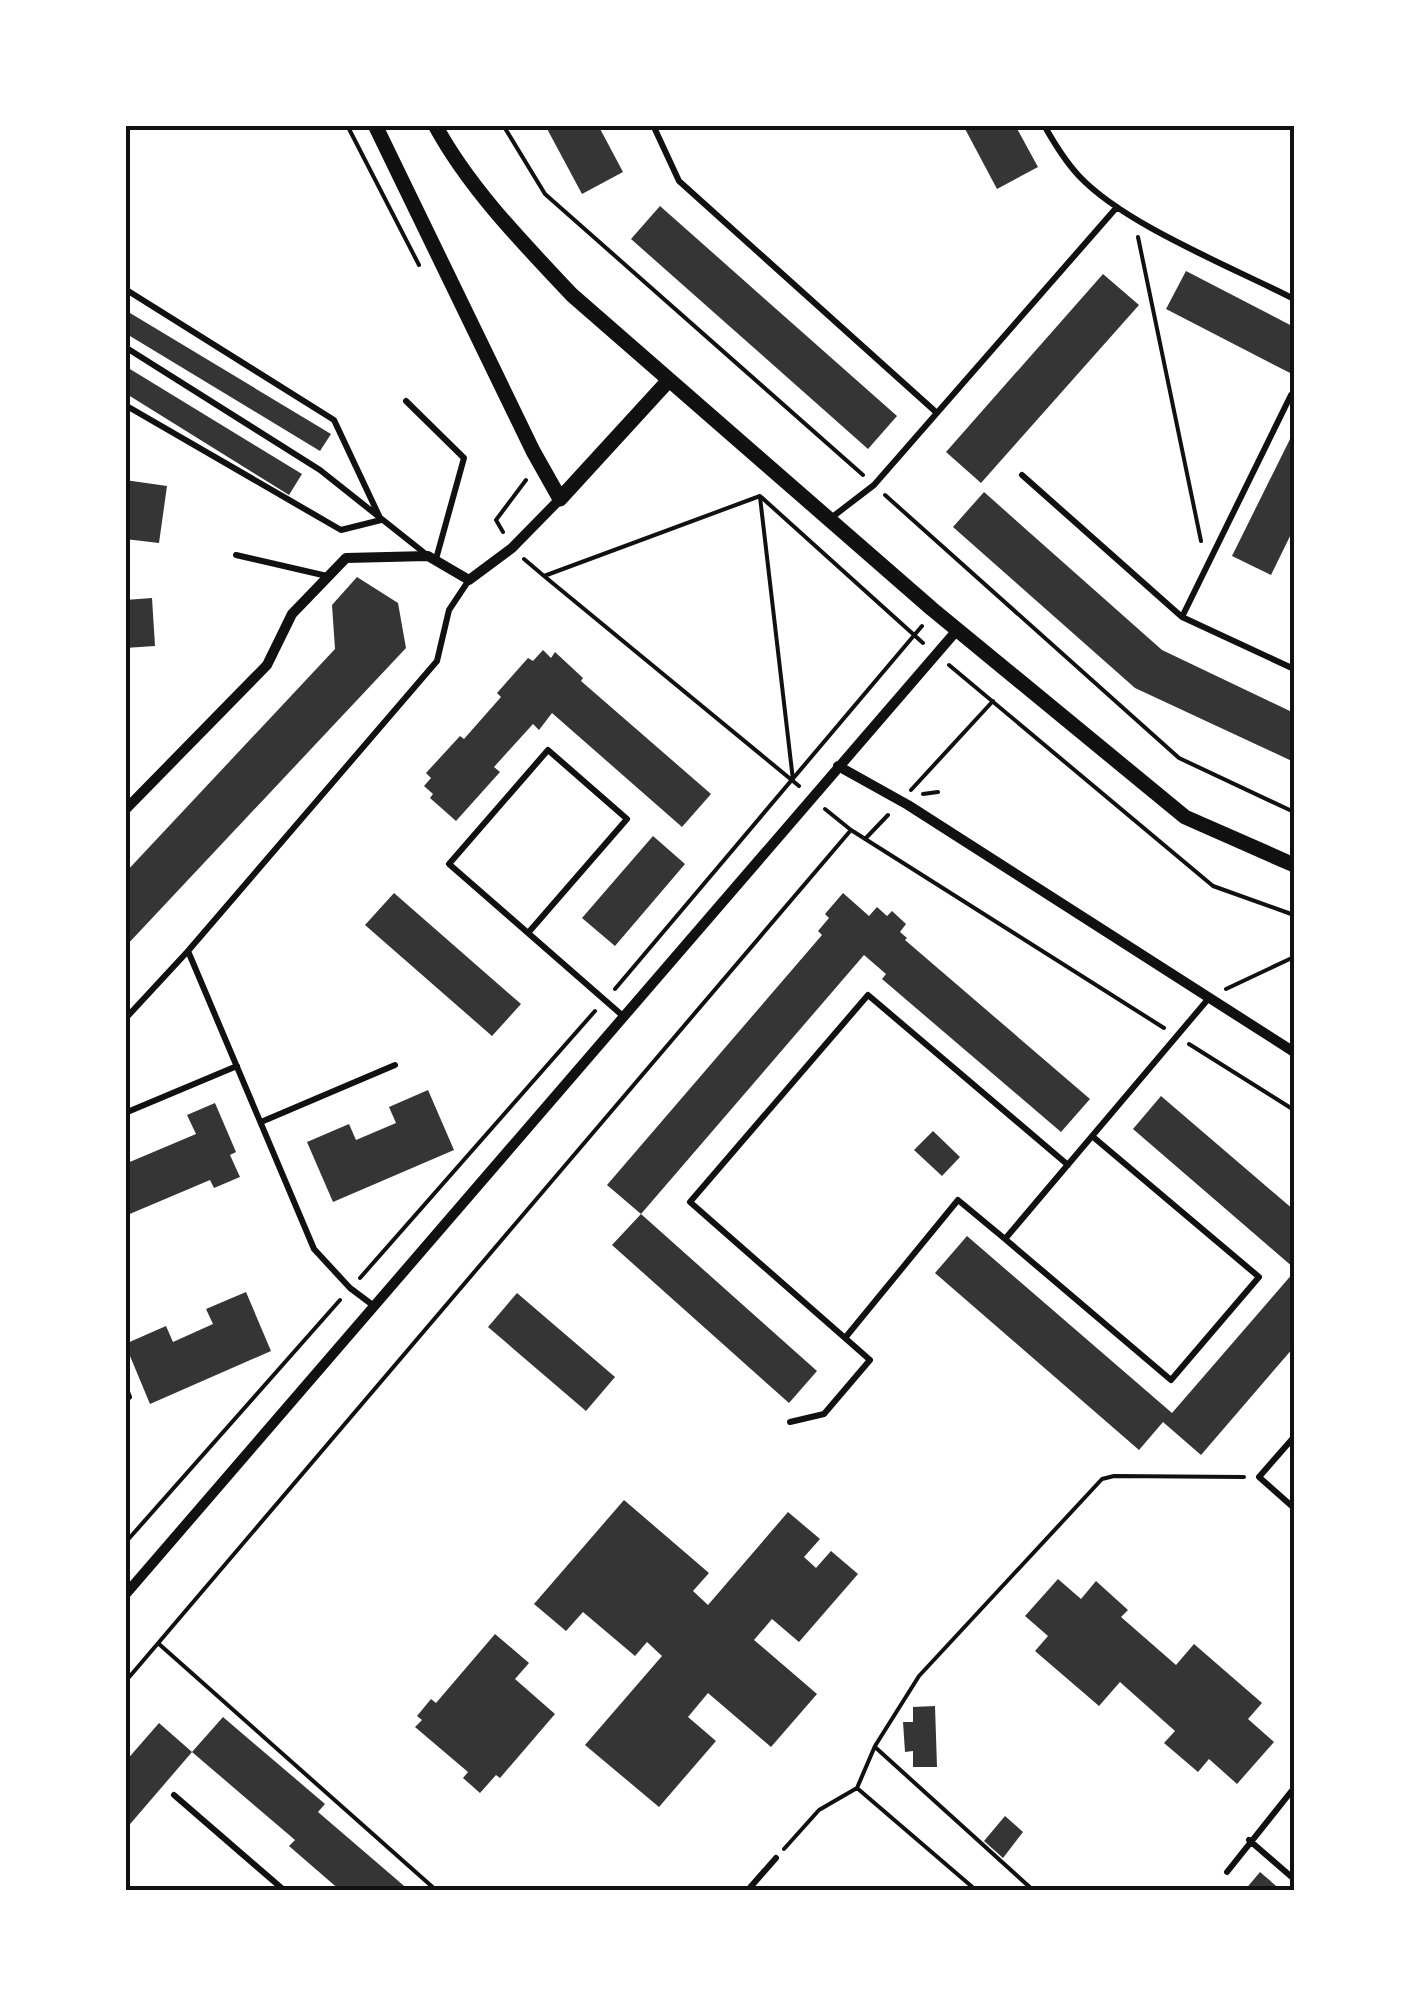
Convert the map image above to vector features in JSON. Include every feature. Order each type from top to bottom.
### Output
[{"type":"street","points":[[375,125],[532,451],[560,498]]},
{"type":"street","points":[[436,125],[445,143],[520,240],[572,295],[932,609],[1186,817],[1294,866]]},
{"type":"street","points":[[125,810],[266,665],[292,614],[346,558],[431,558],[469,580],[512,548],[670,380]]},
{"type":"street","points":[[125,1595],[958,629]]},
{"type":"street","points":[[838,766],[900,801],[1294,1052]]},
{"type":"lane","points":[[653,125],[680,180],[936,413]]},
{"type":"lane","points":[[1044,125],[1080,176],[1117,207],[1294,299]]},
{"type":"lane","points":[[831,518],[874,485],[1117,207]]},
{"type":"lane","points":[[125,290],[334,420],[382,520]]},
{"type":"lane","points":[[125,347],[320,470],[431,558],[464,458],[406,400]]},
{"type":"lane","points":[[1182,617],[1290,394]]},
{"type":"lane","points":[[125,405],[341,530],[382,520]]},
{"type":"lane","points":[[1022,475],[1182,617],[1294,669]]},
{"type":"lane","points":[[236,555],[327,576]]},
{"type":"lane","points":[[125,1019],[436,661],[449,610],[469,580]]},
{"type":"lane","points":[[528,932],[627,819],[548,750],[449,864],[624,1016]]},
{"type":"lane","points":[[188,950],[314,1250],[374,1307]]},
{"type":"lane","points":[[790,1422],[824,1414],[870,1360],[690,1202],[868,996],[1068,1165]]},
{"type":"lane","points":[[1005,1239],[1210,997]]},
{"type":"lane","points":[[261,1122],[395,1065]]},
{"type":"lane","points":[[125,1113],[237,1066]]},
{"type":"lane","points":[[845,1338],[958,1200],[1171,1380],[1258,1277],[1092,1136]]},
{"type":"lane","points":[[125,1388],[129,1397],[125,1398]]},
{"type":"lane","points":[[1294,1437],[1259,1477],[1294,1508]]},
{"type":"lane","points":[[1226,1872],[1294,1788]]},
{"type":"lane","points":[[174,1794],[285,1891]]},
{"type":"lane","points":[[1249,1840],[1294,1879]]},
{"type":"lane","points":[[747,1891],[776,1858]]},
{"type":"lane","points":[[482,1891],[502,1891]]},
{"type":"path","points":[[347,125],[423,273]]},
{"type":"path","points":[[1134,218],[1206,569]]},
{"type":"path","points":[[526,480],[496,520],[512,548],[812,798],[865,839],[1294,1110]]},
{"type":"path","points":[[544,576],[760,496]]},
{"type":"path","points":[[760,496],[915,636],[1213,886],[1294,915]]},
{"type":"path","points":[[760,496],[792,780]]},
{"type":"path","points":[[125,1543],[606,1000],[915,636],[932,609]]},
{"type":"path","points":[[865,839],[993,701]]},
{"type":"path","points":[[125,1682],[852,830]]},
{"type":"path","points":[[1210,997],[1294,956]]},
{"type":"path","points":[[776,1858],[819,1810],[857,1788],[875,1746],[920,1676],[1102,1479],[1259,1477]]},
{"type":"path","points":[[159,1644],[437,1891]]},
{"type":"path","points":[[875,1746],[1034,1891]]},
{"type":"path","points":[[857,1788],[977,1891]]},
{"type":"building","points":[[545,125],[598,125],[623,172],[582,194]]},
{"type":"building","points":[[963,125],[1015,125],[1038,167],[997,189]]},
{"type":"building","points":[[660,206],[897,416],[868,449],[631,239]]},
{"type":"building","points":[[1186,271],[1294,327],[1294,375],[1166,309]]},
{"type":"building","points":[[1103,274],[1139,305],[981,483],[946,452]]},
{"type":"building","points":[[125,310],[331,434],[320,451],[125,333]]},
{"type":"building","points":[[125,366],[302,474],[289,495],[125,393]]},
{"type":"building","points":[[1294,431],[1294,528],[1271,575],[1232,556]]},
{"type":"building","points":[[125,480],[167,486],[159,543],[125,539]]},
{"type":"building","points":[[984,492],[1162,650],[1294,713],[1294,762],[1135,688],[953,527]]},
{"type":"building","points":[[357,577],[398,603],[406,648],[125,947],[125,873],[335,649],[332,605]]},
{"type":"building","points":[[152,598],[155,646],[125,648],[125,600]]},
{"type":"building","points":[[543,650],[551,658],[555,652],[583,678],[581,681],[711,794],[682,827],[552,713],[539,730],[533,724],[494,767],[500,772],[456,821],[430,798],[433,794],[424,786],[431,778],[426,773],[460,736],[464,739],[528,658],[533,661]]},
{"type":"building","points":[[653,836],[685,864],[615,946],[582,918]]},
{"type":"building","points":[[394,893],[521,1004],[492,1036],[365,925]]},
{"type":"building","points":[[843,893],[869,916],[877,907],[887,916],[892,911],[906,924],[900,932],[905,940],[1090,1099],[1061,1132],[882,979],[886,974],[864,955],[641,1214],[607,1185],[822,935],[818,931],[829,918],[825,914]]},
{"type":"building","points":[[428,1090],[454,1150],[333,1202],[307,1142],[349,1124],[356,1140],[396,1123],[389,1107]]},
{"type":"building","points":[[1161,1096],[1294,1210],[1294,1268],[1133,1129]]},
{"type":"building","points":[[215,1103],[236,1152],[230,1155],[240,1177],[214,1188],[210,1180],[125,1216],[125,1164],[196,1134],[187,1115]]},
{"type":"building","points":[[933,1131],[960,1157],[942,1176],[914,1150]]},
{"type":"building","points":[[641,1214],[817,1371],[789,1403],[612,1245]]},
{"type":"building","points":[[967,1236],[1172,1413],[1294,1272],[1294,1347],[1201,1455],[1163,1422],[1139,1450],[935,1273]]},
{"type":"building","points":[[246,1292],[271,1351],[150,1404],[125,1344],[166,1326],[173,1342],[213,1324],[206,1309]]},
{"type":"building","points":[[517,1293],[615,1377],[586,1411],[488,1327]]},
{"type":"building","points":[[624,1500],[709,1573],[693,1591],[708,1605],[788,1512],[820,1539],[804,1557],[816,1568],[831,1551],[858,1574],[799,1642],[772,1619],[754,1640],[817,1694],[771,1747],[708,1693],[688,1717],[716,1741],[659,1807],[585,1745],[662,1656],[647,1642],[635,1656],[583,1612],[566,1631],[534,1604]]},
{"type":"building","points":[[1058,1579],[1081,1599],[1096,1581],[1128,1610],[1121,1617],[1176,1665],[1194,1644],[1262,1703],[1248,1719],[1274,1742],[1237,1784],[1209,1759],[1198,1772],[1164,1743],[1175,1731],[1120,1682],[1099,1706],[1035,1651],[1048,1636],[1025,1616]]},
{"type":"building","points":[[495,1634],[529,1663],[515,1679],[555,1714],[500,1778],[496,1775],[480,1793],[463,1778],[468,1772],[415,1727],[422,1720],[417,1716],[431,1699],[436,1703]]},
{"type":"building","points":[[935,1706],[937,1767],[913,1767],[913,1751],[905,1752],[903,1722],[913,1722],[913,1707]]},
{"type":"building","points":[[223,1717],[325,1804],[318,1812],[410,1891],[341,1891],[289,1846],[295,1840],[192,1752]]},
{"type":"building","points":[[159,1723],[192,1752],[125,1830],[125,1762]]},
{"type":"building","points":[[1005,1816],[1023,1832],[1003,1858],[984,1841]]},
{"type":"building","points":[[1260,1872],[1282,1891],[1244,1891]]}]
